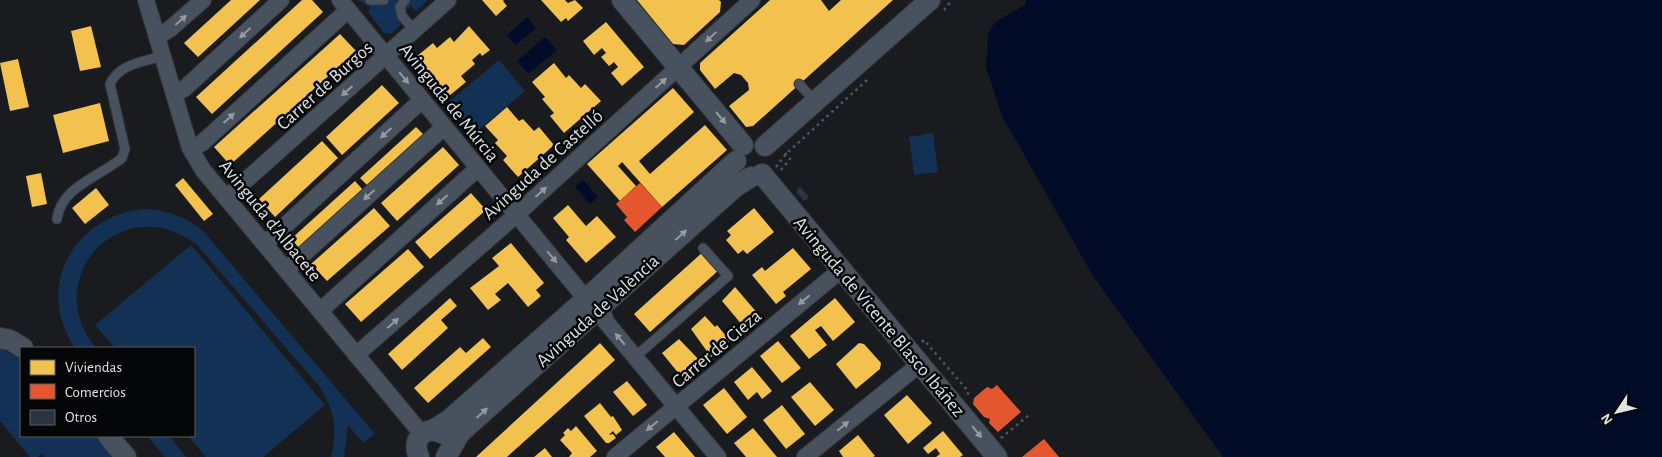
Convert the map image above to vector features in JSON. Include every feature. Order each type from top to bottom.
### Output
[{"type":"street","name":"Avinguda d'Albacete","points":[[146,0],[190,148],[203,170],[356,355],[419,444]]},
{"type":"street","points":[[157,37],[170,29],[203,0]]},
{"type":"street","points":[[174,94],[184,89],[281,0]]},
{"type":"street","name":"Carrer de Burgos","points":[[226,198],[448,0]]},
{"type":"street","points":[[622,0],[678,67],[740,153],[741,172],[764,174],[771,160],[769,143]]},
{"type":"street","points":[[740,153],[754,142],[769,143],[930,0]]},
{"type":"street","points":[[190,148],[202,143],[344,5]]},
{"type":"street","name":"Avinguda de Múrcia","points":[[344,5],[478,168],[594,302],[606,322],[718,457]]},
{"type":"street","name":"Avinguda de Castelló","points":[[356,355],[517,214],[743,9]]},
{"type":"street","points":[[264,244],[422,100]]},
{"type":"street","points":[[286,270],[444,127]]},
{"type":"street","name":"Avinguda de València","points":[[448,453],[460,433],[594,302],[740,153]]},
{"type":"street","points":[[320,310],[478,168]]},
{"type":"street","name":"Avinguda de València","points":[[419,444],[735,187],[764,174]]},
{"type":"street","name":"Avinguda de Vicente Blasco Ibáñez","points":[[764,174],[994,454]]},
{"type":"street","name":"Carrer de Cieza","points":[[615,457],[842,270]]},
{"type":"street","points":[[0,338],[10,340],[21,347]]},
{"type":"street","points":[[805,457],[920,364]]},
{"type":"street","points":[[419,444],[446,436],[448,453]]},
{"type":"street","points":[[109,437],[126,457]]},
{"type":"lane","points":[[370,0],[384,0]]},
{"type":"lane","points":[[405,0],[400,8],[402,16],[414,30]]},
{"type":"lane","points":[[57,219],[59,206],[66,195],[122,158],[125,149],[110,84],[115,74],[126,67],[162,56]]},
{"type":"lane","points":[[799,84],[815,101]]},
{"type":"lane","points":[[635,357],[728,276],[703,248]]},
{"type":"path","points":[[764,174],[790,159],[769,143]]},
{"type":"path","points":[[994,454],[1029,415]]},
{"type":"shaded area","points":[[357,0],[428,0],[416,11],[411,6],[397,18],[401,24],[391,34],[384,33],[368,12],[370,7]]},
{"type":"shaded area","points":[[1026,0],[1662,0],[1662,457],[1223,457],[1093,276],[1002,116],[986,67],[988,34],[995,22],[1025,5]]},
{"type":"shaded area","points":[[527,17],[536,28],[516,45],[507,35]]},
{"type":"shaded area","points":[[545,37],[557,50],[528,74],[517,61]]},
{"type":"shaded area","points":[[499,60],[525,91],[471,136],[445,105]]},
{"type":"shaded area","points":[[933,133],[938,172],[914,175],[909,137]]},
{"type":"shaded area","points":[[583,180],[598,197],[590,204],[575,187]]},
{"type":"shaded area","points":[[143,209],[160,211],[176,215],[197,226],[375,434],[363,443],[348,425],[344,457],[331,457],[334,438],[333,420],[328,403],[319,386],[196,244],[168,230],[141,227],[117,234],[96,249],[83,270],[77,294],[81,321],[95,347],[74,347],[63,325],[58,302],[60,280],[67,259],[80,241],[97,226],[118,215]]},
{"type":"shaded area","points":[[191,245],[325,405],[263,457],[206,457],[189,437],[195,437],[195,347],[114,347],[95,325]]},
{"type":"shaded area","points":[[0,348],[20,358],[20,437],[100,437],[116,457],[45,457],[42,454],[38,457],[30,457],[0,421]]},
{"type":"shaded area","points":[[148,437],[170,437],[186,457],[165,457]]},
{"type":"building: Viviendas","points":[[231,0],[260,0],[198,57],[184,43]]},
{"type":"building: Viviendas","points":[[302,0],[312,0],[323,12],[212,114],[196,97]]},
{"type":"building: Viviendas","points":[[482,0],[504,0],[507,6],[496,16]]},
{"type":"building: Viviendas","points":[[541,0],[565,0],[568,3],[575,0],[583,8],[568,21],[566,18],[561,22]]},
{"type":"building: Viviendas","points":[[637,0],[719,0],[721,2],[720,12],[684,45],[673,44]]},
{"type":"building: Viviendas","points":[[770,0],[821,0],[829,11],[841,0],[893,0],[753,126],[746,127],[729,106],[749,90],[748,83],[741,75],[734,73],[715,89],[700,70],[700,63]]},
{"type":"building: Viviendas","points":[[606,22],[644,67],[622,86],[611,73],[618,67],[614,62],[609,66],[601,57],[606,53],[602,48],[594,55],[583,41]]},
{"type":"building: Viviendas","points":[[91,26],[101,67],[80,71],[71,31]]},
{"type":"building: Viviendas","points":[[469,26],[490,50],[482,56],[480,53],[472,60],[475,64],[461,76],[466,82],[449,96],[416,57],[433,43],[437,48],[450,37],[454,42]]},
{"type":"building: Viviendas","points":[[340,34],[356,51],[230,165],[214,147]]},
{"type":"building: Viviendas","points":[[18,59],[29,107],[10,111],[0,63]]},
{"type":"building: Viviendas","points":[[554,63],[566,78],[569,75],[581,88],[585,84],[601,101],[564,133],[550,116],[554,113],[542,99],[545,97],[532,82]]},
{"type":"building: Viviendas","points":[[382,85],[399,103],[342,155],[326,137]]},
{"type":"building: Viviendas","points":[[673,88],[694,112],[639,161],[650,174],[705,125],[727,150],[662,207],[622,162],[618,166],[636,186],[620,201],[587,164]]},
{"type":"building: Viviendas","points":[[100,103],[109,141],[63,153],[53,115]]},
{"type":"building: Viviendas","points":[[507,107],[519,121],[523,119],[534,131],[539,127],[554,145],[518,177],[503,160],[507,156],[495,143],[498,140],[485,126]]},
{"type":"building: Viviendas","points":[[416,127],[424,135],[368,186],[360,178]]},
{"type":"building: Viviendas","points":[[322,141],[338,158],[275,217],[259,199]]},
{"type":"building: Viviendas","points":[[443,147],[459,165],[397,221],[381,203]]},
{"type":"building: Viviendas","points":[[41,173],[47,204],[32,207],[26,176]]},
{"type":"building: Viviendas","points":[[183,178],[213,214],[204,221],[175,185]]},
{"type":"building: Viviendas","points":[[355,181],[363,190],[299,248],[291,239]]},
{"type":"building: Viviendas","points":[[96,188],[109,205],[85,224],[72,208]]},
{"type":"building: Viviendas","points":[[471,193],[486,210],[430,259],[415,242]]},
{"type":"building: Viviendas","points":[[568,205],[586,226],[597,216],[616,237],[586,263],[566,240],[569,237],[553,218]]},
{"type":"building: Viviendas","points":[[374,208],[390,226],[327,281],[311,264]]},
{"type":"building: Viviendas","points":[[754,208],[774,232],[747,254],[743,250],[738,254],[726,240],[731,235],[727,231]]},
{"type":"building: Viviendas","points":[[511,243],[544,283],[536,290],[541,296],[528,307],[508,283],[495,294],[501,300],[488,310],[470,288],[499,266],[492,258]]},
{"type":"building: Viviendas","points":[[793,248],[811,269],[783,292],[786,296],[776,304],[752,275],[762,267],[765,271]]},
{"type":"building: Viviendas","points":[[408,249],[424,267],[361,322],[345,304]]},
{"type":"building: Viviendas","points":[[704,251],[720,269],[650,332],[634,314]]},
{"type":"building: Viviendas","points":[[735,287],[759,315],[743,326],[722,301]]},
{"type":"building: Viviendas","points":[[450,298],[457,306],[441,320],[448,328],[402,370],[388,354]]},
{"type":"building: Viviendas","points":[[835,298],[855,322],[833,341],[821,326],[815,330],[827,345],[809,359],[790,336]]},
{"type":"building: Viviendas","points":[[705,316],[715,327],[717,325],[730,341],[711,357],[691,329]]},
{"type":"building: Viviendas","points":[[483,338],[491,347],[428,403],[414,388],[460,347],[466,353]]},
{"type":"building: Viviendas","points":[[679,339],[703,364],[684,380],[662,353]]},
{"type":"building: Viviendas","points":[[778,341],[801,368],[782,383],[760,356]]},
{"type":"building: Viviendas","points":[[600,343],[615,360],[507,457],[476,457]]},
{"type":"building: Viviendas","points":[[859,343],[864,344],[881,363],[880,369],[856,389],[836,364]]},
{"type":"building: Viviendas","points":[[752,367],[772,391],[762,399],[757,392],[748,400],[734,382]]},
{"type":"building: Viviendas","points":[[627,381],[647,405],[633,416],[613,392]]},
{"type":"building: Viviendas","points":[[810,382],[834,410],[815,426],[791,397]]},
{"type":"building: Viviendas","points":[[724,388],[747,417],[727,434],[703,405]]},
{"type":"building: Viviendas","points":[[907,395],[932,423],[908,444],[884,415]]},
{"type":"building: Viviendas","points":[[600,403],[611,417],[613,416],[622,430],[616,435],[613,431],[609,435],[613,434],[616,438],[609,443],[606,443],[584,416]]},
{"type":"building: Viviendas","points":[[782,405],[805,434],[786,449],[763,420]]},
{"type":"building: Viviendas","points":[[576,426],[597,451],[590,457],[569,457],[572,453],[560,440],[568,428],[571,431]]},
{"type":"building: Viviendas","points":[[753,428],[777,457],[746,457],[734,443]]},
{"type":"building: Viviendas","points":[[943,431],[963,455],[960,457],[936,457],[940,454],[936,448],[928,454],[923,448]]},
{"type":"building: Viviendas","points":[[674,432],[695,457],[665,457],[656,447]]},
{"type":"building: Viviendas","points":[[858,435],[875,456],[843,457],[839,451]]},
{"type":"building: Viviendas","points":[[545,448],[552,457],[534,457]]},
{"type":"building: Comercios","points":[[640,183],[662,207],[635,232],[624,220],[627,217],[616,204]]},
{"type":"building: Comercios","points":[[997,385],[1021,412],[998,432],[989,423],[990,419],[984,417],[973,404],[974,398],[987,387],[992,389]]},
{"type":"building: Comercios","points":[[1044,439],[1059,457],[1022,457]]},
{"type":"building: Otros","points":[[800,187],[809,197],[804,201],[796,191]]}]
